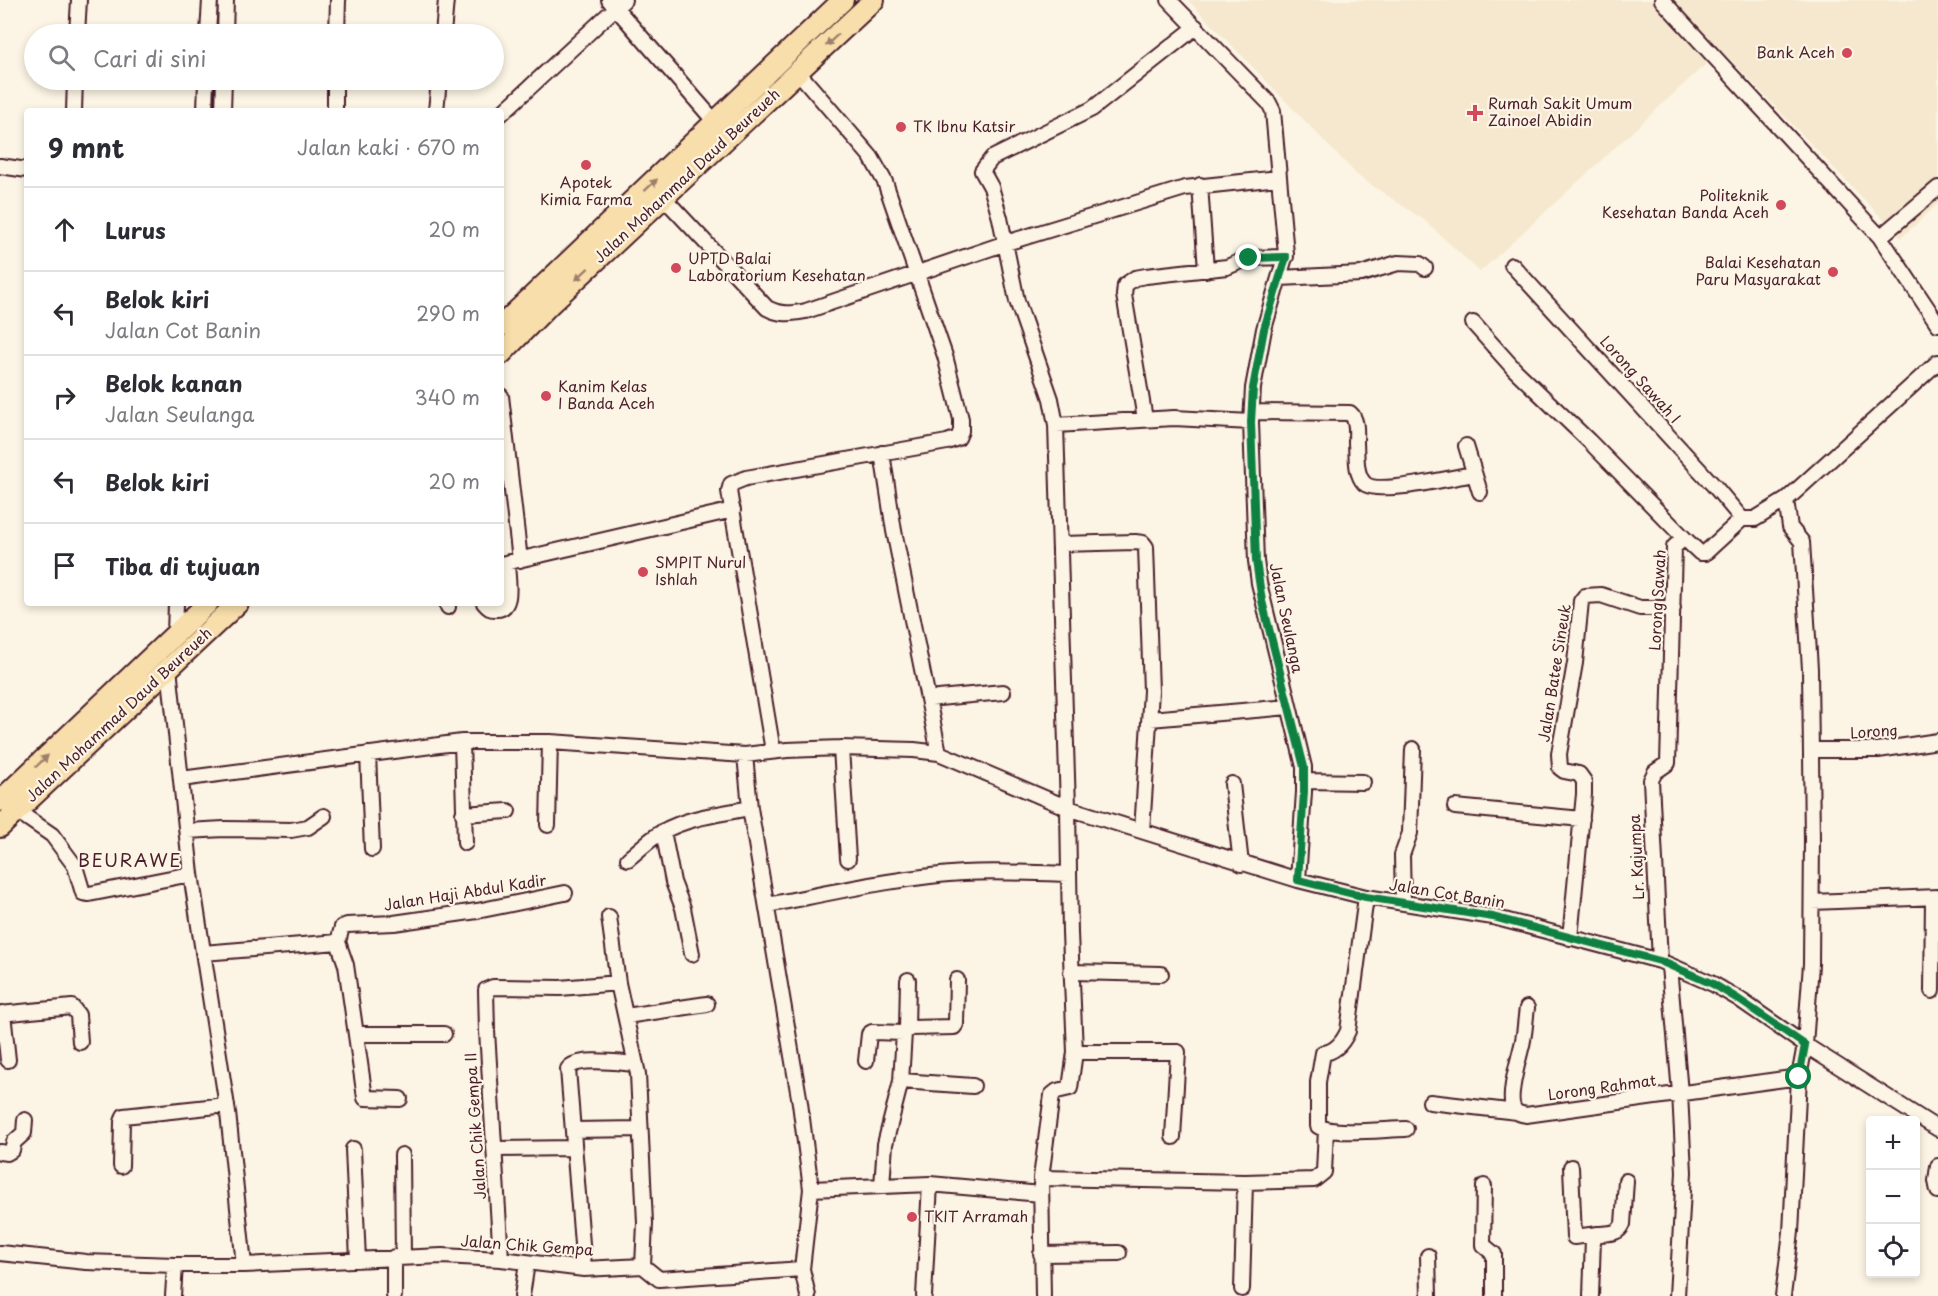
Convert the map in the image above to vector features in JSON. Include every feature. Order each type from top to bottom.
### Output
[{"type":"highway","name":"Jalan Mohammad Daud Beureueh","points":[[504,323],[843,0]]},
{"type":"highway","name":"Jalan Mohammad Daud Beureueh","points":[[504,351],[549,305],[874,0]]},
{"type":"highway","name":"Jalan Mohammad Daud Beureueh","points":[[0,827],[8,806],[201,606]]},
{"type":"highway","name":"Jalan Mohammad Daud Beureueh","points":[[8,806],[169,668],[234,606]]},
{"type":"street","points":[[78,24],[79,0]]},
{"type":"street","points":[[337,24],[338,0]]},
{"type":"street","points":[[444,24],[446,0]]},
{"type":"street","points":[[1145,419],[1124,295],[1125,285],[1135,278],[1227,267],[1249,258],[1286,257],[1274,120],[1269,103],[1169,0]]},
{"type":"street","points":[[1662,0],[1880,237],[1938,324]]},
{"type":"street","points":[[504,111],[616,2],[716,123]]},
{"type":"street","points":[[208,24],[209,4],[226,6],[225,24]]},
{"type":"street","points":[[1043,1296],[1041,1179],[1052,1095],[1057,1091],[1070,1088],[1075,1052],[1056,425],[1051,399],[1017,301],[1006,243],[991,187],[982,171],[992,158],[1092,109],[1196,27]]},
{"type":"street","points":[[773,752],[729,487],[734,482],[953,440],[958,438],[961,431],[955,391],[945,356],[885,182],[871,157],[798,72]]},
{"type":"street","points":[[74,108],[75,90]]},
{"type":"street","points":[[205,108],[206,90]]},
{"type":"street","points":[[222,108],[223,90]]},
{"type":"street","points":[[334,108],[335,90]]},
{"type":"street","points":[[436,108],[438,90]]},
{"type":"street","points":[[0,166],[24,170]]},
{"type":"street","points":[[664,198],[767,308],[777,313],[806,311],[1006,243],[1185,188],[1279,178]]},
{"type":"street","points":[[1200,185],[1206,270]]},
{"type":"street","points":[[1880,237],[1938,188]]},
{"type":"street","name":"Jalan Seulanga","points":[[1286,257],[1261,340],[1251,417],[1256,561],[1262,601],[1303,761],[1305,781],[1298,880]]},
{"type":"street","points":[[1280,278],[1361,274],[1398,263],[1420,264],[1425,268]]},
{"type":"street","name":"Lorong Sawah I","points":[[1512,265],[1742,519]]},
{"type":"street","points":[[1473,323],[1515,370],[1589,441],[1683,538]]},
{"type":"street","name":"Lorong Sawah","points":[[1668,758],[1674,547],[1683,538],[1700,552],[1705,553],[1742,519],[1755,519],[1786,500],[1938,362]]},
{"type":"street","points":[[1056,425],[1145,419],[1350,412],[1355,421],[1359,474],[1365,483],[1374,488],[1405,486],[1473,474]]},
{"type":"street","points":[[1466,446],[1480,492]]},
{"type":"street","points":[[882,453],[894,531],[939,753]]},
{"type":"street","points":[[486,606],[503,609],[508,599],[509,562],[504,458]]},
{"type":"street","points":[[1783,1296],[1791,1232],[1799,1077],[1810,995],[1812,902],[1810,669],[1802,542],[1790,528],[1786,500]]},
{"type":"street","points":[[509,562],[733,510]]},
{"type":"street","points":[[1061,544],[1135,542],[1143,543],[1146,547],[1151,691],[1142,831]]},
{"type":"street","name":"Jalan Batee Sineuk","points":[[1570,938],[1582,819],[1583,778],[1579,774],[1562,770],[1559,763],[1575,663],[1581,601],[1585,596],[1595,594],[1640,608],[1673,608]]},
{"type":"street","points":[[175,634],[176,606]]},
{"type":"street","points":[[169,668],[191,874],[226,1106],[244,1265]]},
{"type":"street","points":[[928,699],[1002,692]]},
{"type":"street","points":[[1150,719],[1289,707]]},
{"type":"street","points":[[462,741],[465,843]]},
{"type":"street","name":"Jalan Cot Banin","points":[[181,779],[462,741],[550,742],[745,755],[841,748],[939,753],[1068,808],[1241,864],[1366,897],[1493,917],[1665,964],[1713,984],[1738,999],[1805,1045],[1938,1129]]},
{"type":"street","name":"Lorong","points":[[1812,750],[1878,750],[1938,741]]},
{"type":"street","points":[[548,825],[550,742]]},
{"type":"street","points":[[841,748],[848,859]]},
{"type":"street","points":[[1403,903],[1402,855],[1410,833],[1413,749]]},
{"type":"street","points":[[368,754],[372,849]]},
{"type":"street","points":[[745,755],[750,808],[800,1103],[811,1189],[802,1269],[808,1296]]},
{"type":"street","name":"Lr. Kajumpa","points":[[1668,758],[1668,763],[1655,772],[1651,780],[1665,964],[1680,1093],[1684,1172],[1677,1296]]},
{"type":"street","points":[[1305,781],[1363,782]]},
{"type":"street","points":[[1232,784],[1241,864]]},
{"type":"street","points":[[8,806],[52,836],[75,866],[83,893],[89,894],[191,874]]},
{"type":"street","points":[[1455,807],[1582,819]]},
{"type":"street","points":[[628,859],[663,831],[694,819],[750,808]]},
{"type":"street","points":[[463,814],[508,811]]},
{"type":"street","points":[[187,831],[291,830],[308,826],[324,816]]},
{"type":"street","points":[[663,831],[673,882],[683,908],[692,954]]},
{"type":"street","points":[[767,905],[944,875],[1007,872],[1069,874]]},
{"type":"street","name":"Jalan Haji Abdul Kadir","points":[[338,942],[342,927],[347,925],[394,923],[477,911],[565,893]]},
{"type":"street","points":[[1366,897],[1348,1031],[1342,1042],[1327,1053],[1323,1053],[1317,1103],[1318,1126],[1341,1131],[1407,1129]]},
{"type":"street","points":[[1812,902],[1936,898],[1932,991]]},
{"type":"street","points":[[609,917],[618,983],[636,1064],[645,1223],[643,1266]]},
{"type":"street","points":[[203,953],[338,942],[346,965],[364,1098],[400,1099]]},
{"type":"street","points":[[1071,972],[1161,974]]},
{"type":"street","points":[[882,1186],[885,1144],[901,1081],[908,980]]},
{"type":"street","points":[[866,1061],[869,1034],[872,1032],[954,1027],[956,1024],[957,980]]},
{"type":"street","name":"Jalan Chik Gempa II","points":[[501,1259],[486,990],[492,987],[560,988],[618,983]]},
{"type":"street","points":[[626,1016],[706,1004]]},
{"type":"street","points":[[8,1060],[1,1014],[72,1007],[78,1015],[80,1042]]},
{"type":"street","points":[[1516,1112],[1511,1099],[1515,1070],[1522,1048],[1527,1008]]},
{"type":"street","points":[[357,1034],[444,1034]]},
{"type":"street","points":[[1075,1052],[1178,1052],[1173,1137]]},
{"type":"street","points":[[584,1269],[568,1069],[570,1065],[581,1061],[636,1064]]},
{"type":"street","name":"Lorong Rahmat","points":[[1430,1102],[1526,1115],[1799,1077]]},
{"type":"street","points":[[901,1081],[973,1086]]},
{"type":"street","points":[[121,1166],[122,1119],[124,1116],[226,1106]]},
{"type":"street","points":[[0,1152],[10,1152],[14,1142],[24,1133],[25,1120]]},
{"type":"street","points":[[573,1130],[640,1129]]},
{"type":"street","points":[[1041,1179],[1245,1182],[1314,1179],[1320,1177],[1324,1172],[1326,1129]]},
{"type":"street","points":[[494,1149],[574,1148]]},
{"type":"street","points":[[353,1149],[358,1260]]},
{"type":"street","points":[[394,1296],[399,1257],[402,1155]]},
{"type":"street","points":[[1938,1166],[1938,1191]]},
{"type":"street","points":[[1571,1167],[1574,1238],[1616,1233],[1620,1230],[1623,1224],[1626,1181]]},
{"type":"street","points":[[1242,1289],[1245,1182]]},
{"type":"street","points":[[811,1189],[930,1184],[1041,1194]]},
{"type":"street","points":[[924,1296],[930,1184]]},
{"type":"street","points":[[1484,1186],[1483,1245],[1494,1254],[1494,1296]]},
{"type":"street","points":[[1591,1296],[1593,1239],[1598,1234]]},
{"type":"street","name":"Jalan Chik Gempa","points":[[0,1253],[86,1262],[175,1265],[244,1265],[399,1257],[501,1259],[584,1269],[643,1266],[659,1279],[802,1269]]},
{"type":"street","points":[[1041,1254],[1119,1253]]},
{"type":"street","points":[[1428,1256],[1429,1296]]},
{"type":"street","points":[[522,1296],[527,1263]]},
{"type":"street","points":[[173,1296],[175,1265]]},
{"type":"shaded area","name":"Rumah Sakit Umum Zainoel Abidin","points":[[1188,0],[1938,0],[1938,204],[1901,238],[1721,50],[1480,272],[1424,220],[1358,176]]},
{"type":"place","name":"Bank Aceh","points":[[1847,53]]},
{"type":"place","name":"Rumah Sakit Umum Zainoel Abidin","points":[[1475,113]]},
{"type":"place","name":"TK Ibnu Katsir","points":[[901,127]]},
{"type":"place","name":"Apotek Kimia Farma","points":[[586,165]]},
{"type":"place","name":"Politeknik Kesehatan Banda Aceh","points":[[1781,205]]},
{"type":"place","name":"UPTD Balai Laboratorium Kesehatan","points":[[676,268]]},
{"type":"place","name":"Balai Kesehatan Paru Masyarakat","points":[[1833,272]]},
{"type":"place","name":"Kanim Kelas I Banda Aceh","points":[[546,396]]},
{"type":"place","name":"SMPIT Nurul Ishlah","points":[[643,572]]},
{"type":"place","name":"TKIT Arramah","points":[[912,1217]]},
{"type":"district","name":"BEURAWE","points":[[130,861]]},
{"type":"route","points":[[1249,258],[1286,257],[1261,340],[1253,388],[1251,422],[1256,561],[1262,601],[1304,767],[1298,880],[1366,897],[1493,917],[1660,961],[1713,984],[1805,1045],[1799,1077]]}]
